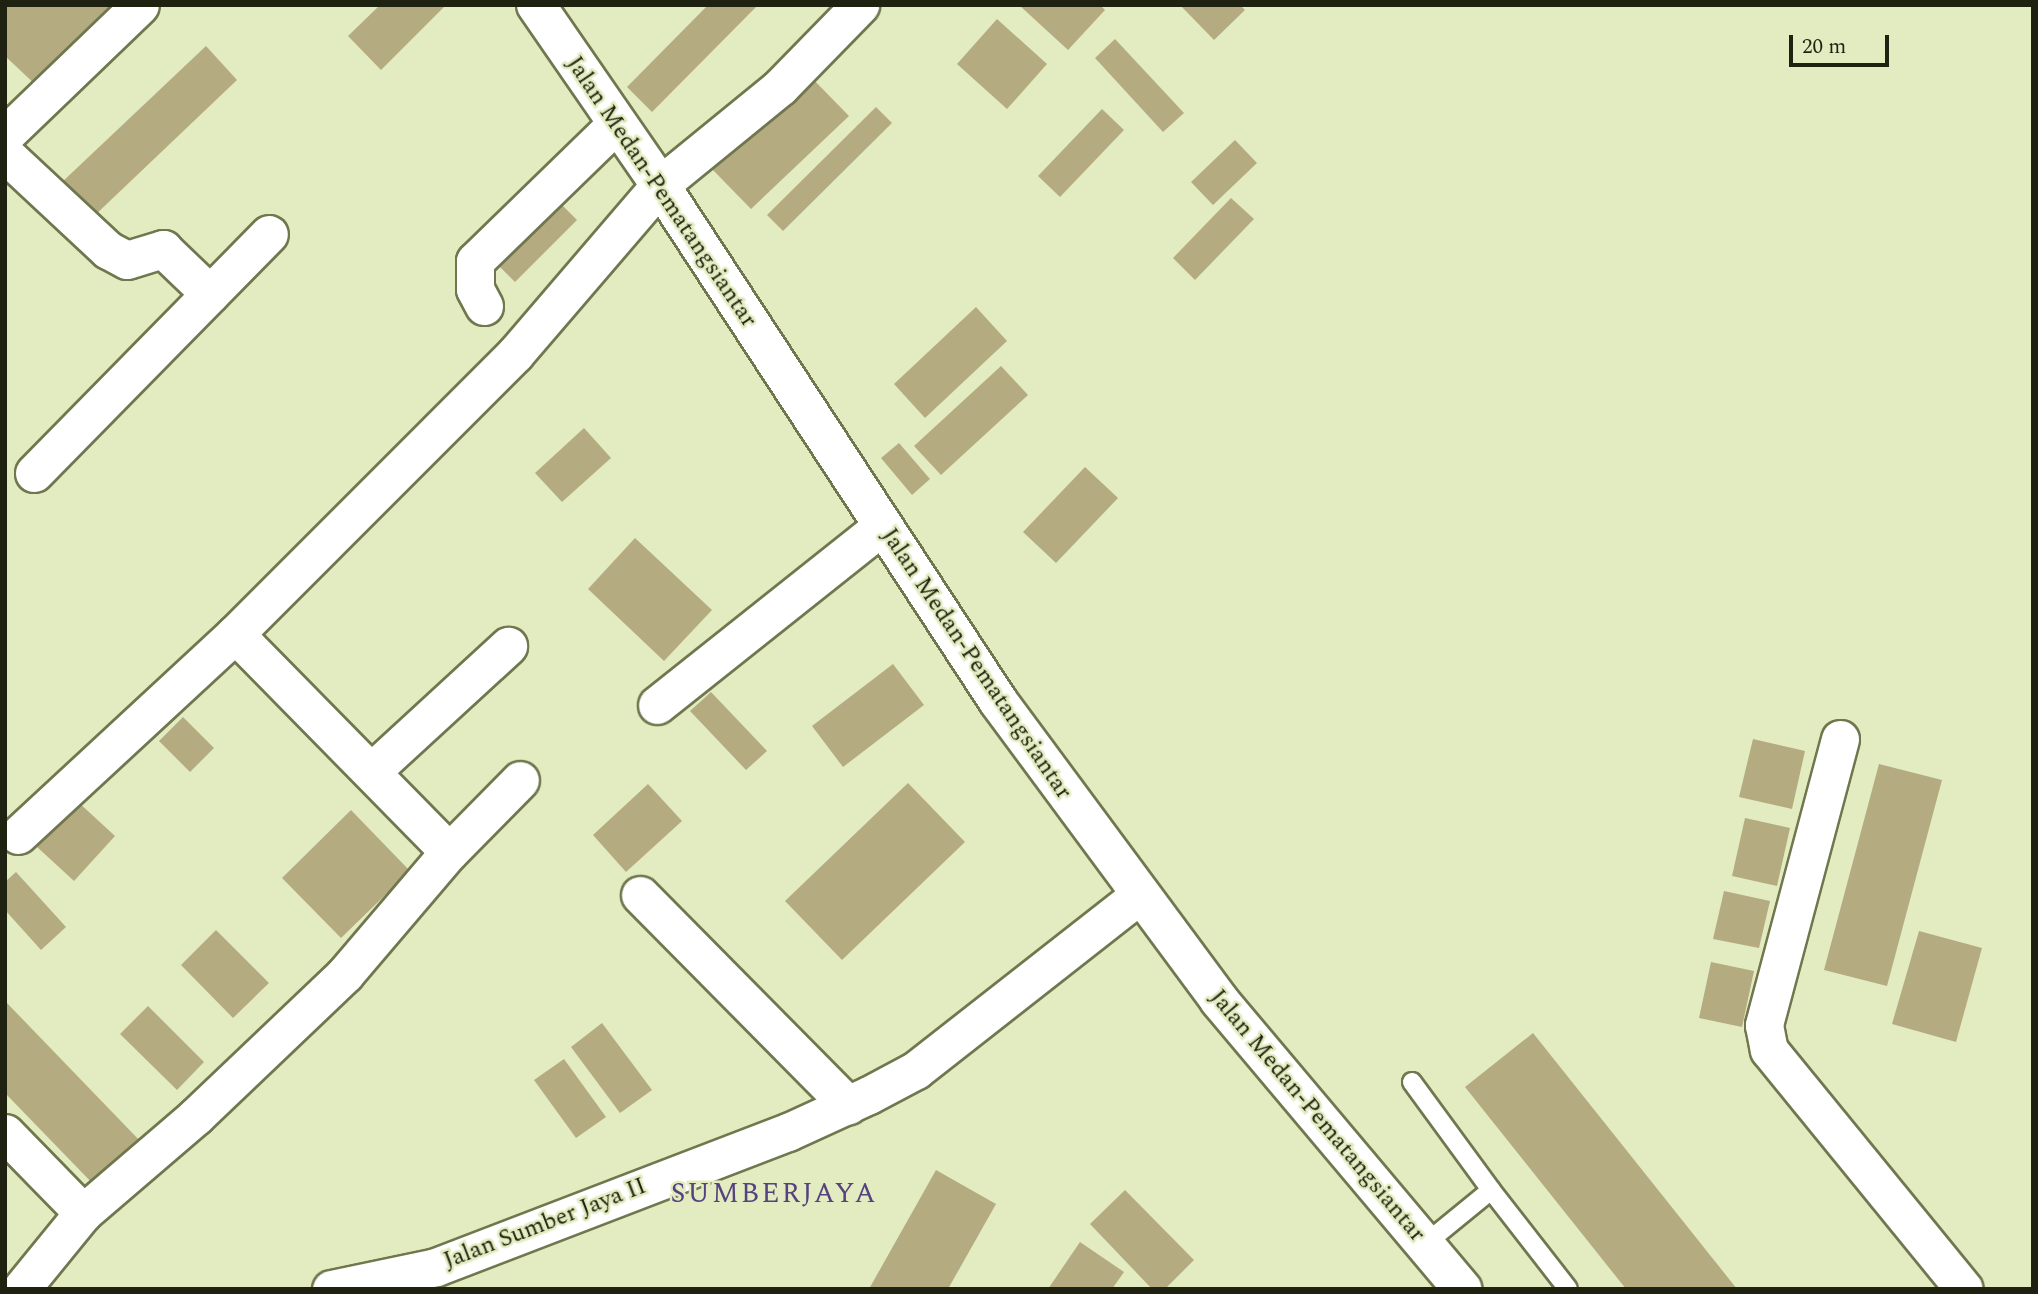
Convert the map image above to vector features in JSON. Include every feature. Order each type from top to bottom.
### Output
[{"type":"highway","name":"Jalan Medan-Pematangsiantar","points":[[536,5],[660,186],[998,701],[1219,1000],[1462,1289]]},
{"type":"street","points":[[5,135],[140,5]]},
{"type":"street","points":[[18,835],[235,634],[515,354],[660,186],[780,88],[860,5]]},
{"type":"street","points":[[484,306],[475,289],[475,261],[617,123]]},
{"type":"street","points":[[5,155],[107,250],[127,260],[163,249],[210,294]]},
{"type":"street","points":[[34,473],[269,234]]},
{"type":"street","points":[[657,705],[882,526]]},
{"type":"street","points":[[235,634],[449,852]]},
{"type":"street","points":[[372,771],[508,646]]},
{"type":"street","points":[[1840,738],[1764,1025],[1769,1050],[1964,1289]]},
{"type":"street","points":[[21,1289],[83,1213],[196,1116],[345,974],[449,852],[520,780]]},
{"type":"street","points":[[640,895],[848,1105]]},
{"type":"street","name":"Jalan Sumber Jaya II","points":[[331,1289],[436,1267],[788,1132],[848,1105],[916,1070],[1139,895]]},
{"type":"street","points":[[5,1133],[83,1213]]},
{"type":"lane","points":[[1412,1082],[1568,1289]]},
{"type":"lane","points":[[1425,1244],[1491,1190]]},
{"type":"building","points":[[5,5],[117,5],[39,88],[5,56]]},
{"type":"building","points":[[380,5],[446,5],[381,70],[348,36]]},
{"type":"building","points":[[708,5],[758,5],[652,112],[627,87]]},
{"type":"building","points":[[1019,5],[1100,5],[1105,10],[1068,50]]},
{"type":"building","points":[[1180,5],[1240,5],[1245,10],[1214,40]]},
{"type":"building","points":[[997,19],[1047,64],[1007,109],[957,64]]},
{"type":"building","points":[[1115,39],[1184,113],[1163,132],[1095,58]]},
{"type":"building","points":[[206,46],[237,80],[92,218],[60,184]]},
{"type":"building","points":[[809,75],[849,116],[751,209],[711,168]]},
{"type":"building","points":[[876,107],[892,123],[783,231],[767,215]]},
{"type":"building","points":[[1102,109],[1124,130],[1060,197],[1038,176]]},
{"type":"building","points":[[1235,140],[1257,163],[1213,205],[1191,182]]},
{"type":"building","points":[[1231,198],[1254,219],[1195,280],[1173,258]]},
{"type":"building","points":[[561,204],[577,220],[515,282],[498,265]]},
{"type":"building","points":[[976,307],[1007,341],[925,418],[894,384]]},
{"type":"building","points":[[1001,366],[1028,395],[941,475],[914,446]]},
{"type":"building","points":[[584,428],[611,458],[562,502],[535,473]]},
{"type":"building","points":[[899,443],[930,479],[912,495],[881,458]]},
{"type":"building","points":[[1085,467],[1118,498],[1056,563],[1023,532]]},
{"type":"building","points":[[635,538],[712,610],[664,661],[588,589]]},
{"type":"building","points":[[893,664],[924,705],[843,767],[812,726]]},
{"type":"building","points":[[711,692],[767,751],[746,770],[690,711]]},
{"type":"building","points":[[183,717],[214,748],[190,772],[159,741]]},
{"type":"building","points":[[1753,739],[1805,751],[1792,809],[1739,797]]},
{"type":"building","points":[[1879,764],[1942,780],[1887,986],[1824,970]]},
{"type":"building","points":[[908,783],[965,842],[842,960],[785,901]]},
{"type":"building","points":[[648,784],[682,821],[626,872],[593,835]]},
{"type":"building","points":[[77,801],[115,836],[74,881],[36,846]]},
{"type":"building","points":[[351,810],[410,871],[341,938],[282,878]]},
{"type":"building","points":[[1745,818],[1790,828],[1777,886],[1732,876]]},
{"type":"building","points":[[16,872],[66,927],[41,950],[5,910],[5,882]]},
{"type":"building","points":[[1724,891],[1770,901],[1759,948],[1713,939]]},
{"type":"building","points":[[216,930],[269,983],[233,1018],[181,965]]},
{"type":"building","points":[[1919,931],[1982,948],[1956,1042],[1892,1024]]},
{"type":"building","points":[[1711,962],[1754,971],[1742,1027],[1699,1018]]},
{"type":"building","points":[[5,1001],[143,1144],[97,1188],[5,1093]]},
{"type":"building","points":[[148,1006],[204,1062],[177,1090],[120,1034]]},
{"type":"building","points":[[602,1023],[652,1090],[620,1113],[571,1047]]},
{"type":"building","points":[[1533,1033],[1737,1289],[1626,1289],[1465,1087]]},
{"type":"building","points":[[564,1059],[606,1117],[576,1138],[534,1080]]},
{"type":"building","points":[[936,1170],[996,1204],[948,1289],[869,1289]]},
{"type":"building","points":[[1125,1190],[1194,1260],[1165,1289],[1152,1289],[1090,1224]]},
{"type":"building","points":[[1080,1242],[1124,1272],[1112,1289],[1048,1289]]},
{"type":"district","name":"SUMBERJAYA","points":[[774,1194]]}]
